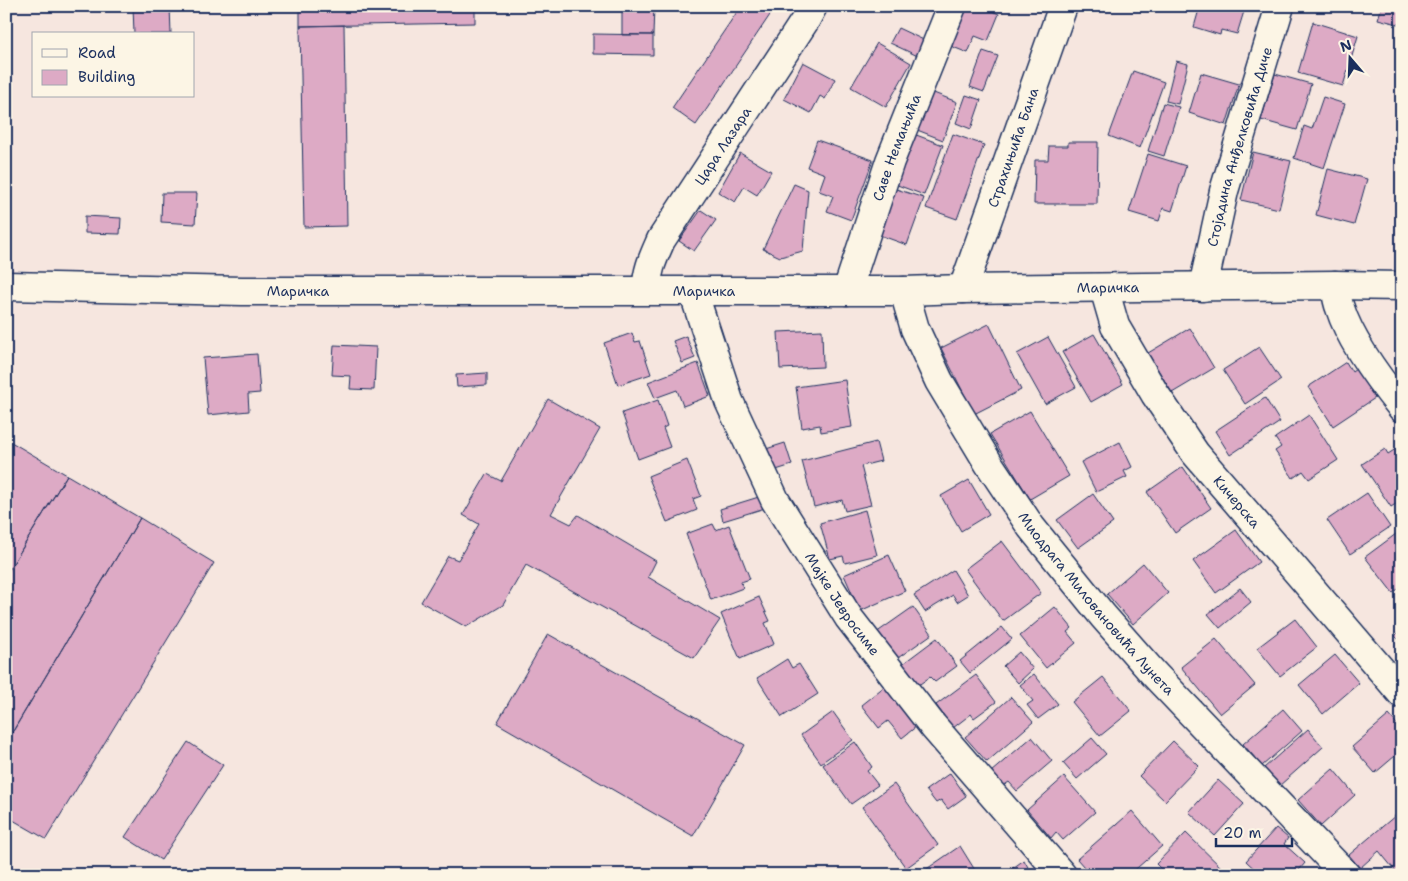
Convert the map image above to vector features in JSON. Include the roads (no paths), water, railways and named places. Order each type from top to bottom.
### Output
[{"type":"street","name":"Цара Лазара","points":[[647,290],[650,266],[661,240],[813,6]]},
{"type":"street","name":"Саве Немањића","points":[[847,291],[890,161],[952,6]]},
{"type":"street","name":"Страхињића Бана","points":[[963,289],[1063,6]]},
{"type":"street","name":"Стојадина Анђелковића Диче","points":[[1203,287],[1224,191],[1280,6]]},
{"type":"street","name":"Маричка","points":[[6,286],[242,291],[904,291],[1335,285],[1402,286]]},
{"type":"street","points":[[1335,285],[1340,308],[1348,329],[1386,388],[1402,408]]},
{"type":"street","name":"Кичерска","points":[[1104,288],[1115,326],[1155,394],[1195,452],[1402,694]]},
{"type":"street","name":"Мајке Јевросиме","points":[[694,291],[730,401],[771,491],[844,610],[933,726],[1062,875]]},
{"type":"street","name":"Миодрага Миловановића Лунета","points":[[904,291],[915,329],[939,381],[989,464],[1031,527],[1154,674],[1346,875]]}]
